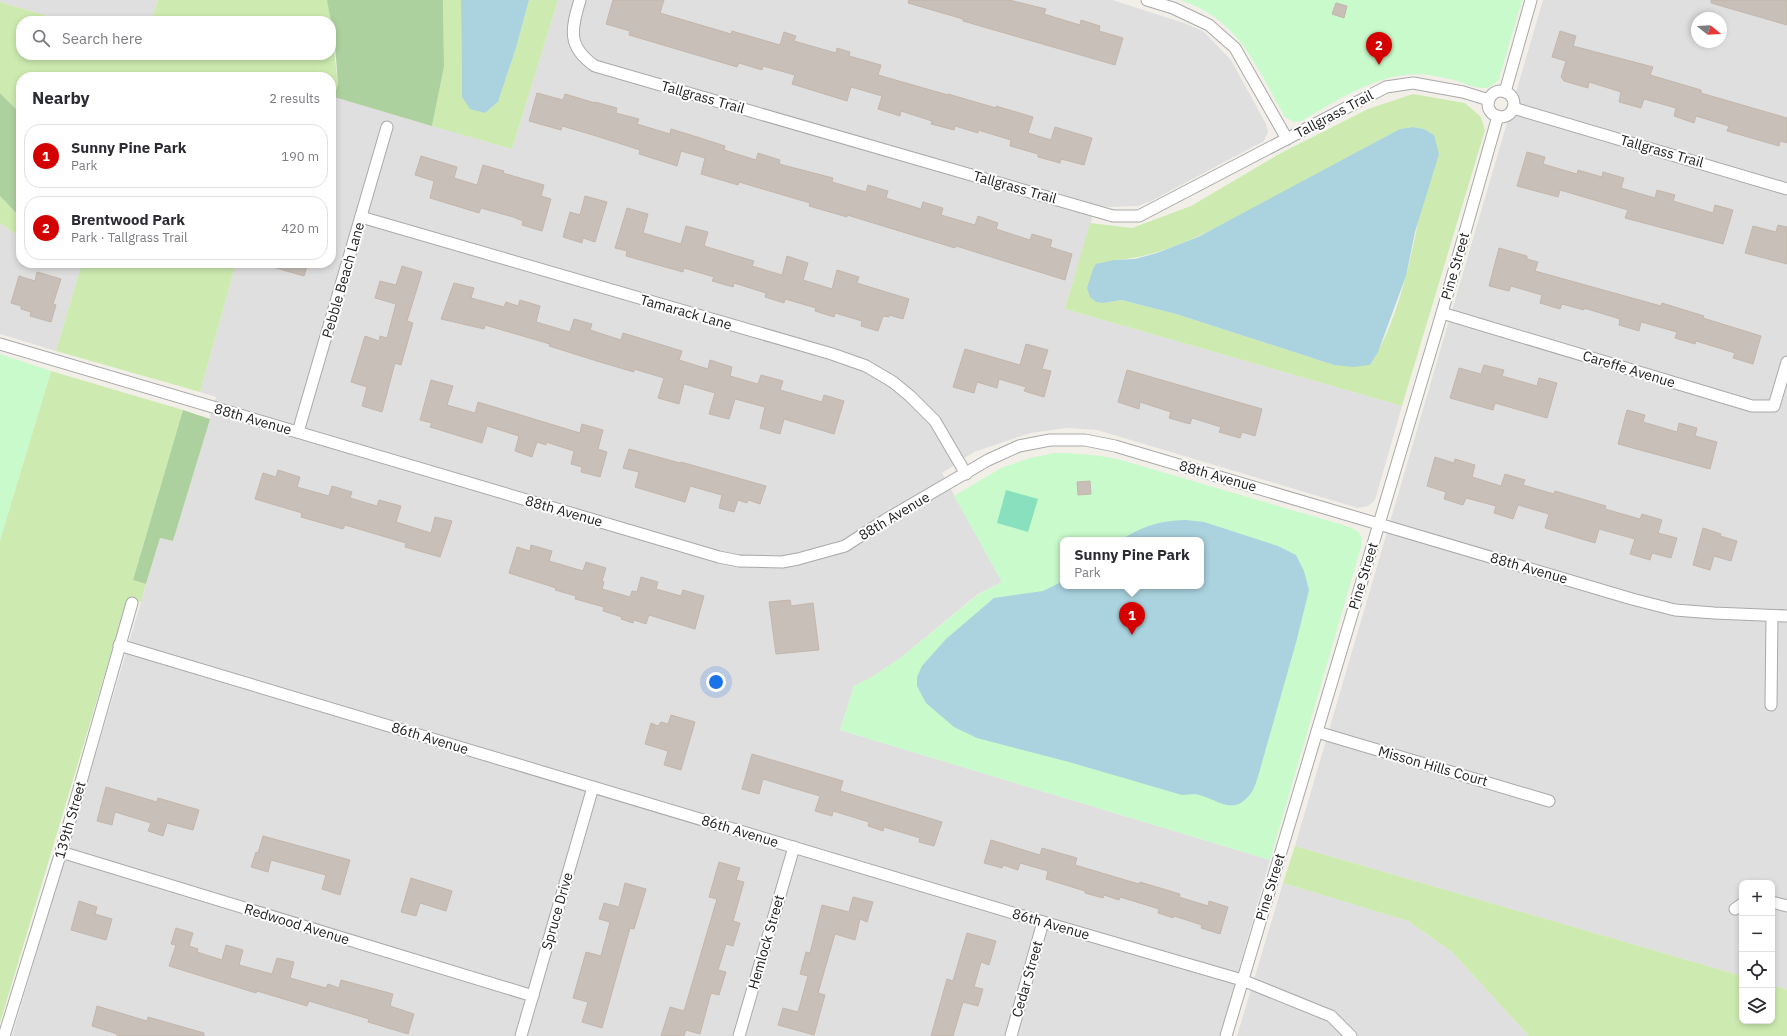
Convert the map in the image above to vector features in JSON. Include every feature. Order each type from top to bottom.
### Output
[{"type":"street","name":"Tallgrass Trail","points":[[580,0],[574,19],[573,37],[577,50],[584,59],[595,66],[1113,216],[1139,216],[1386,87],[1414,83],[1463,92],[1489,100]]},
{"type":"street","points":[[1147,0],[1173,8],[1209,25],[1235,48],[1287,139]]},
{"type":"street","points":[[1505,92],[1531,0]]},
{"type":"street","points":[[1505,92],[1513,99],[1513,108],[1505,116],[1498,116],[1491,112],[1489,100],[1494,93],[1505,92]]},
{"type":"street","name":"Tallgrass Trail","points":[[1513,108],[1787,189]]},
{"type":"street","name":"Pine Street","points":[[1226,1036],[1442,313],[1498,116]]},
{"type":"street","name":"Pebble Beach Lane","points":[[298,432],[387,127]]},
{"type":"street","name":"Tamarack Lane","points":[[361,217],[832,354],[866,366],[893,382],[910,396],[935,421],[966,474]]},
{"type":"street","name":"Careffe Avenue","points":[[1442,313],[1752,406],[1774,406],[1787,362]]},
{"type":"street","name":"88th Avenue","points":[[0,344],[719,557],[752,562],[782,562],[798,560],[845,546],[885,520],[988,460],[1019,446],[1050,440],[1085,440],[1115,446],[1675,610],[1787,616]]},
{"type":"street","name":"139th Street","points":[[4,1036],[61,852],[132,603]]},
{"type":"street","points":[[1770,706],[1772,616]]},
{"type":"street","name":"86th Avenue","points":[[120,646],[1242,980],[1331,1016],[1351,1036]]},
{"type":"street","name":"Misson Hills Court","points":[[1317,732],[1549,801]]},
{"type":"street","name":"Spruce Drive","points":[[521,1036],[593,787]]},
{"type":"street","name":"Hemlock Street","points":[[739,1036],[794,847]]},
{"type":"street","name":"Redwood Avenue","points":[[61,852],[533,996]]},
{"type":"street","points":[[1775,903],[1787,906]]},
{"type":"street","name":"Cedar Street","points":[[1011,1036],[1043,922]]},
{"type":"shaded area","points":[[0,0],[158,0],[153,16],[48,16],[0,2]]},
{"type":"shaded area","points":[[558,0],[1112,0],[1184,23],[1203,31],[1231,60],[1266,124],[1268,132],[1264,141],[1153,200],[1138,206],[1108,207],[1096,205],[1065,309],[1402,406],[1375,500],[1368,506],[1358,508],[1097,430],[1067,428],[1030,433],[974,452],[942,473],[1002,582],[978,594],[899,659],[872,677],[854,686],[840,730],[1270,860],[1220,1036],[12,1036],[160,538],[173,541],[216,397],[200,392],[235,268],[336,268],[336,97],[512,149]]},
{"type":"shaded area","points":[[1543,0],[1787,0],[1787,990],[1775,986],[1775,880],[1739,880],[1739,975],[1295,846]]},
{"type":"shaded area","points":[[0,223],[16,234],[16,268],[81,268],[56,351],[0,334]]},
{"type":"shaded area","points":[[1283,883],[1408,921],[1452,952],[1529,1036],[1237,1036]]},
{"type":"green space","points":[[158,0],[327,0],[330,16],[153,16]]},
{"type":"green space","points":[[327,0],[443,0],[444,67],[432,126],[336,98],[338,84],[336,58],[336,16],[330,16]]},
{"type":"green space","points":[[443,0],[461,0],[462,97],[485,113],[498,102],[516,48],[529,0],[558,0],[512,149],[432,126],[444,67]]},
{"type":"green space","points":[[1181,0],[1522,0],[1499,79],[1494,84],[1484,88],[1429,75],[1414,74],[1399,76],[1369,84],[1301,121],[1294,122],[1285,117],[1255,63],[1232,33],[1218,20],[1201,9]]},
{"type":"green space","points":[[0,2],[48,16],[16,16],[16,60],[335,60],[338,84],[336,90],[336,72],[16,72],[16,109],[0,93]]},
{"type":"green space","points":[[0,93],[16,109],[16,213],[0,196]]},
{"type":"green space","points":[[1413,94],[1465,103],[1481,117],[1485,130],[1402,406],[1065,309],[1090,223],[1132,228],[1191,206],[1281,153],[1368,109]],"holes":[[[1413,127],[1424,129],[1434,135],[1411,254],[1404,284],[1394,313],[1383,341],[1370,365],[1334,365],[1176,314],[1122,300],[1103,303],[1114,260],[1134,258],[1154,253],[1193,239],[1400,129]]]},
{"type":"green space","points":[[0,196],[16,213],[16,234],[0,223]]},
{"type":"green space","points":[[81,268],[235,268],[200,392],[56,351]]},
{"type":"green space","points":[[0,354],[51,371],[0,540]]},
{"type":"green space","points":[[51,371],[183,410],[133,580],[146,584],[141,602],[127,600],[0,1023],[0,540]]},
{"type":"green space","points":[[183,410],[210,419],[173,541],[160,538],[146,584],[133,580]]},
{"type":"green space","points":[[1055,453],[1080,454],[1121,460],[1343,525],[1360,534],[1362,542],[1361,547],[1270,860],[840,730],[854,686],[872,677],[899,659],[979,594],[1002,582],[954,496],[1001,468],[1030,458]]},
{"type":"green space","points":[[1006,490],[1038,499],[1028,532],[997,523]]},
{"type":"green space","points":[[1295,846],[1739,975],[1739,1024],[1775,1024],[1775,986],[1787,990],[1787,1036],[1529,1036],[1452,952],[1408,921],[1283,883]]},
{"type":"water","points":[[461,0],[529,0],[516,48],[498,102],[485,113],[470,109],[462,97]]},
{"type":"water","points":[[1413,127],[1424,129],[1434,135],[1439,154],[1415,232],[1406,276],[1378,352],[1370,365],[1353,367],[1334,365],[1176,314],[1122,300],[1103,303],[1096,302],[1090,297],[1087,288],[1096,264],[1114,260],[1135,259],[1157,253],[1198,237],[1400,129]]},
{"type":"water","points":[[1186,520],[1204,522],[1278,546],[1296,555],[1304,571],[1309,590],[1297,639],[1256,783],[1252,791],[1244,800],[1238,804],[1231,805],[1195,794],[1182,795],[1069,762],[977,738],[954,727],[926,703],[917,686],[917,677],[922,666],[946,639],[994,598],[1043,591],[1060,582],[1060,589],[1204,589],[1204,537],[1126,537],[1152,525]]},
{"type":"building","points":[[613,0],[664,0],[660,13],[731,34],[732,31],[780,45],[784,32],[796,36],[794,41],[836,53],[837,48],[850,52],[849,56],[881,65],[878,75],[1033,117],[1028,133],[1051,140],[1055,127],[1092,138],[1084,165],[1061,159],[1060,163],[1038,157],[1038,154],[1010,146],[1011,140],[978,130],[978,133],[955,126],[954,130],[931,124],[932,121],[901,111],[900,116],[878,109],[882,96],[851,87],[847,101],[792,84],[795,75],[763,66],[762,70],[739,63],[737,67],[629,35],[630,31],[606,24]]},
{"type":"building","points":[[909,0],[1009,0],[1046,9],[1044,14],[1080,25],[1081,20],[1100,26],[1099,31],[1123,38],[1115,65],[963,21],[963,19],[908,3]]},
{"type":"building","points":[[1711,0],[1787,0],[1787,25],[1711,3]]},
{"type":"building","points":[[1336,3],[1347,6],[1344,18],[1332,14]]},
{"type":"building","points":[[1560,31],[1576,36],[1573,46],[1653,67],[1650,75],[1701,90],[1701,93],[1787,118],[1787,143],[1780,141],[1779,146],[1727,131],[1729,126],[1696,116],[1694,123],[1674,116],[1676,108],[1644,99],[1641,108],[1619,102],[1621,92],[1589,82],[1588,88],[1564,81],[1561,77],[1566,61],[1552,57]]},
{"type":"building","points":[[537,93],[563,100],[565,94],[617,108],[616,113],[639,119],[637,124],[670,134],[671,129],[725,146],[724,150],[756,160],[758,153],[780,160],[779,164],[833,178],[832,182],[866,192],[868,185],[888,191],[886,198],[921,209],[923,202],[943,208],[941,215],[975,225],[978,216],[998,223],[996,229],[1030,240],[1032,234],[1052,240],[1050,247],[1072,254],[1065,280],[956,246],[955,248],[847,215],[847,217],[809,206],[810,203],[739,182],[738,185],[701,174],[705,158],[681,151],[677,166],[639,154],[640,150],[593,135],[562,126],[561,130],[529,121]]},
{"type":"building","points":[[1527,152],[1545,157],[1543,164],[1577,174],[1578,170],[1602,177],[1603,172],[1624,178],[1621,188],[1655,198],[1657,190],[1675,195],[1673,201],[1713,213],[1715,205],[1733,210],[1723,244],[1625,218],[1628,210],[1560,190],[1558,197],[1517,186]]},
{"type":"building","points":[[421,156],[457,167],[454,178],[477,185],[483,165],[504,171],[503,173],[544,185],[541,196],[551,199],[542,231],[522,225],[523,221],[513,217],[481,208],[479,213],[430,198],[434,181],[415,175]]},
{"type":"building","points":[[585,196],[607,202],[595,242],[583,238],[582,243],[563,237],[570,212],[580,215]]},
{"type":"building","points":[[627,208],[648,214],[643,233],[681,244],[686,226],[708,232],[704,246],[754,261],[752,266],[782,275],[787,256],[808,263],[803,280],[832,289],[837,270],[859,277],[857,283],[909,299],[903,319],[889,315],[889,317],[883,316],[878,331],[861,326],[862,321],[835,313],[834,317],[815,311],[816,308],[785,299],[784,303],[765,297],[766,293],[734,283],[733,287],[712,281],[714,277],[684,268],[683,272],[626,256],[627,251],[615,248]]},
{"type":"building","points":[[1778,225],[1787,227],[1787,264],[1745,253],[1753,226],[1776,232]]},
{"type":"building","points":[[1499,248],[1527,256],[1527,259],[1538,262],[1535,271],[1661,306],[1662,303],[1704,316],[1703,318],[1761,336],[1753,364],[1733,358],[1735,353],[1696,341],[1695,344],[1675,338],[1677,332],[1641,322],[1639,331],[1619,325],[1620,319],[1584,308],[1584,310],[1562,304],[1560,309],[1540,303],[1542,295],[1511,286],[1509,291],[1489,286]]},
{"type":"building","points":[[402,266],[422,272],[407,321],[413,323],[401,365],[395,363],[382,412],[362,406],[367,387],[351,382],[365,336],[379,341],[380,336],[387,338],[396,304],[375,298],[380,281],[396,285]]},
{"type":"building","points":[[276,268],[306,268],[304,276]]},
{"type":"building","points":[[37,272],[61,279],[53,304],[56,305],[51,322],[30,316],[31,312],[21,309],[21,306],[11,303],[19,276],[35,281]]},
{"type":"building","points":[[454,283],[474,288],[471,298],[504,307],[506,302],[518,306],[520,300],[540,306],[536,322],[570,332],[574,319],[592,324],[590,330],[621,340],[623,333],[682,351],[679,360],[708,369],[710,360],[732,367],[730,376],[758,384],[761,375],[783,381],[780,390],[822,402],[824,395],[844,401],[834,434],[784,419],[780,434],[760,428],[765,407],[735,399],[729,419],[709,414],[715,393],[684,384],[679,404],[658,398],[664,378],[634,369],[634,372],[600,362],[549,346],[550,344],[485,325],[484,329],[441,319]]},
{"type":"building","points":[[1026,344],[1048,350],[1042,369],[1051,371],[1044,397],[1024,391],[1026,387],[999,379],[997,388],[977,382],[974,393],[953,387],[965,349],[1020,365]]},
{"type":"building","points":[[1484,365],[1504,370],[1502,376],[1537,386],[1539,378],[1557,383],[1547,418],[1495,403],[1493,410],[1450,398],[1459,368],[1481,374]]},
{"type":"building","points":[[1127,370],[1262,409],[1255,436],[1242,432],[1240,438],[1219,432],[1221,427],[1192,418],[1190,424],[1169,418],[1171,412],[1140,402],[1139,409],[1118,402]]},
{"type":"building","points":[[431,380],[453,386],[447,405],[475,413],[478,402],[580,433],[582,424],[603,430],[598,449],[607,452],[600,477],[581,472],[582,467],[571,464],[574,451],[546,442],[546,445],[537,442],[532,457],[515,451],[519,436],[487,426],[482,443],[430,427],[432,423],[420,420]]},
{"type":"building","points":[[1627,410],[1645,415],[1643,422],[1677,432],[1679,423],[1697,428],[1695,436],[1717,442],[1710,469],[1618,444]]},
{"type":"building","points":[[629,449],[766,486],[760,504],[748,500],[747,503],[738,500],[734,512],[719,508],[722,495],[690,486],[685,502],[635,487],[639,472],[623,468]]},
{"type":"building","points":[[1435,457],[1454,463],[1455,459],[1475,465],[1472,477],[1501,486],[1505,474],[1525,480],[1523,485],[1554,494],[1555,491],[1606,506],[1605,509],[1640,519],[1642,514],[1662,520],[1658,533],[1677,538],[1671,558],[1652,553],[1650,560],[1630,554],[1635,539],[1599,529],[1595,543],[1545,528],[1549,514],[1518,505],[1513,519],[1494,513],[1496,506],[1466,498],[1463,505],[1444,499],[1446,492],[1427,486]]},
{"type":"building","points":[[278,470],[300,477],[297,487],[329,496],[332,486],[352,492],[350,498],[377,506],[379,500],[401,506],[396,522],[431,533],[435,517],[452,521],[440,557],[405,547],[406,543],[345,525],[343,529],[301,517],[302,513],[255,499],[263,473],[276,477]]},
{"type":"building","points":[[1090,481],[1091,494],[1078,495],[1077,482]]},
{"type":"building","points":[[1703,528],[1721,534],[1720,536],[1737,541],[1731,561],[1714,556],[1710,570],[1693,565]]},
{"type":"building","points":[[531,545],[552,551],[549,561],[583,571],[586,562],[606,568],[602,581],[604,582],[602,589],[630,597],[632,591],[637,592],[641,577],[658,582],[656,589],[681,596],[683,590],[704,596],[695,629],[649,615],[646,624],[634,620],[633,623],[621,619],[622,617],[603,611],[604,607],[575,599],[576,596],[555,590],[556,588],[509,573],[517,547],[530,551]]},
{"type":"building","points":[[790,600],[791,606],[813,603],[819,650],[776,654],[769,602]]},
{"type":"building","points":[[671,715],[695,722],[681,770],[664,765],[668,751],[645,744],[651,723],[658,726],[661,722],[668,724]]},
{"type":"building","points":[[752,754],[843,781],[840,791],[942,822],[934,846],[919,842],[920,838],[884,827],[883,831],[868,826],[869,822],[833,811],[832,816],[815,811],[820,796],[763,779],[759,794],[742,789]]},
{"type":"building","points":[[106,787],[157,802],[158,798],[199,810],[193,830],[167,823],[163,836],[148,831],[151,823],[115,812],[112,825],[97,821]]},
{"type":"building","points":[[263,836],[350,860],[340,895],[322,889],[326,875],[271,860],[268,872],[251,867],[256,852],[258,853]]},
{"type":"building","points":[[991,840],[1040,855],[1042,848],[1077,858],[1075,865],[1139,884],[1140,882],[1180,894],[1179,897],[1208,906],[1209,901],[1228,907],[1220,934],[1201,928],[1202,925],[1174,916],[1173,918],[1158,913],[1159,909],[1120,897],[1119,900],[1104,895],[1103,898],[1046,879],[1048,871],[1020,863],[1018,870],[1003,865],[1002,868],[984,863]]},
{"type":"building","points":[[719,862],[740,868],[736,880],[744,882],[733,921],[740,923],[733,946],[726,944],[718,970],[726,972],[719,995],[711,993],[700,1034],[686,1030],[684,1036],[661,1036],[670,1007],[684,1011],[717,899],[709,897]]},
{"type":"building","points":[[411,878],[452,891],[446,911],[420,903],[416,916],[401,912]]},
{"type":"building","points":[[625,883],[646,889],[634,929],[630,928],[602,1028],[582,1022],[588,1002],[573,998],[586,952],[601,956],[610,922],[599,919],[604,903],[619,907]]},
{"type":"building","points":[[853,897],[873,902],[867,922],[860,919],[855,940],[835,934],[818,993],[825,995],[814,1035],[778,1025],[783,1008],[798,1012],[808,976],[800,974],[806,952],[810,953],[822,905],[849,912]]},
{"type":"building","points":[[79,901],[97,907],[95,914],[112,919],[106,940],[71,930]]},
{"type":"building","points":[[176,928],[193,933],[189,946],[198,949],[197,952],[222,960],[226,945],[243,950],[239,965],[272,974],[277,958],[294,962],[290,978],[326,988],[328,984],[339,988],[341,980],[393,994],[390,1006],[414,1014],[408,1034],[368,1022],[369,1019],[309,1001],[307,1006],[257,991],[256,993],[169,966],[176,945],[171,944]]},
{"type":"building","points":[[967,933],[996,941],[989,965],[981,962],[974,987],[983,989],[978,1006],[963,1002],[953,1036],[931,1036],[947,979],[953,981]]},
{"type":"building","points":[[97,1006],[147,1021],[148,1017],[204,1033],[204,1036],[117,1036],[117,1034],[92,1026]]},
{"type":"place","name":"Brentwood Park","points":[[1379,65]]},
{"type":"place","name":"Sunny Pine Park","points":[[1132,635]]}]
